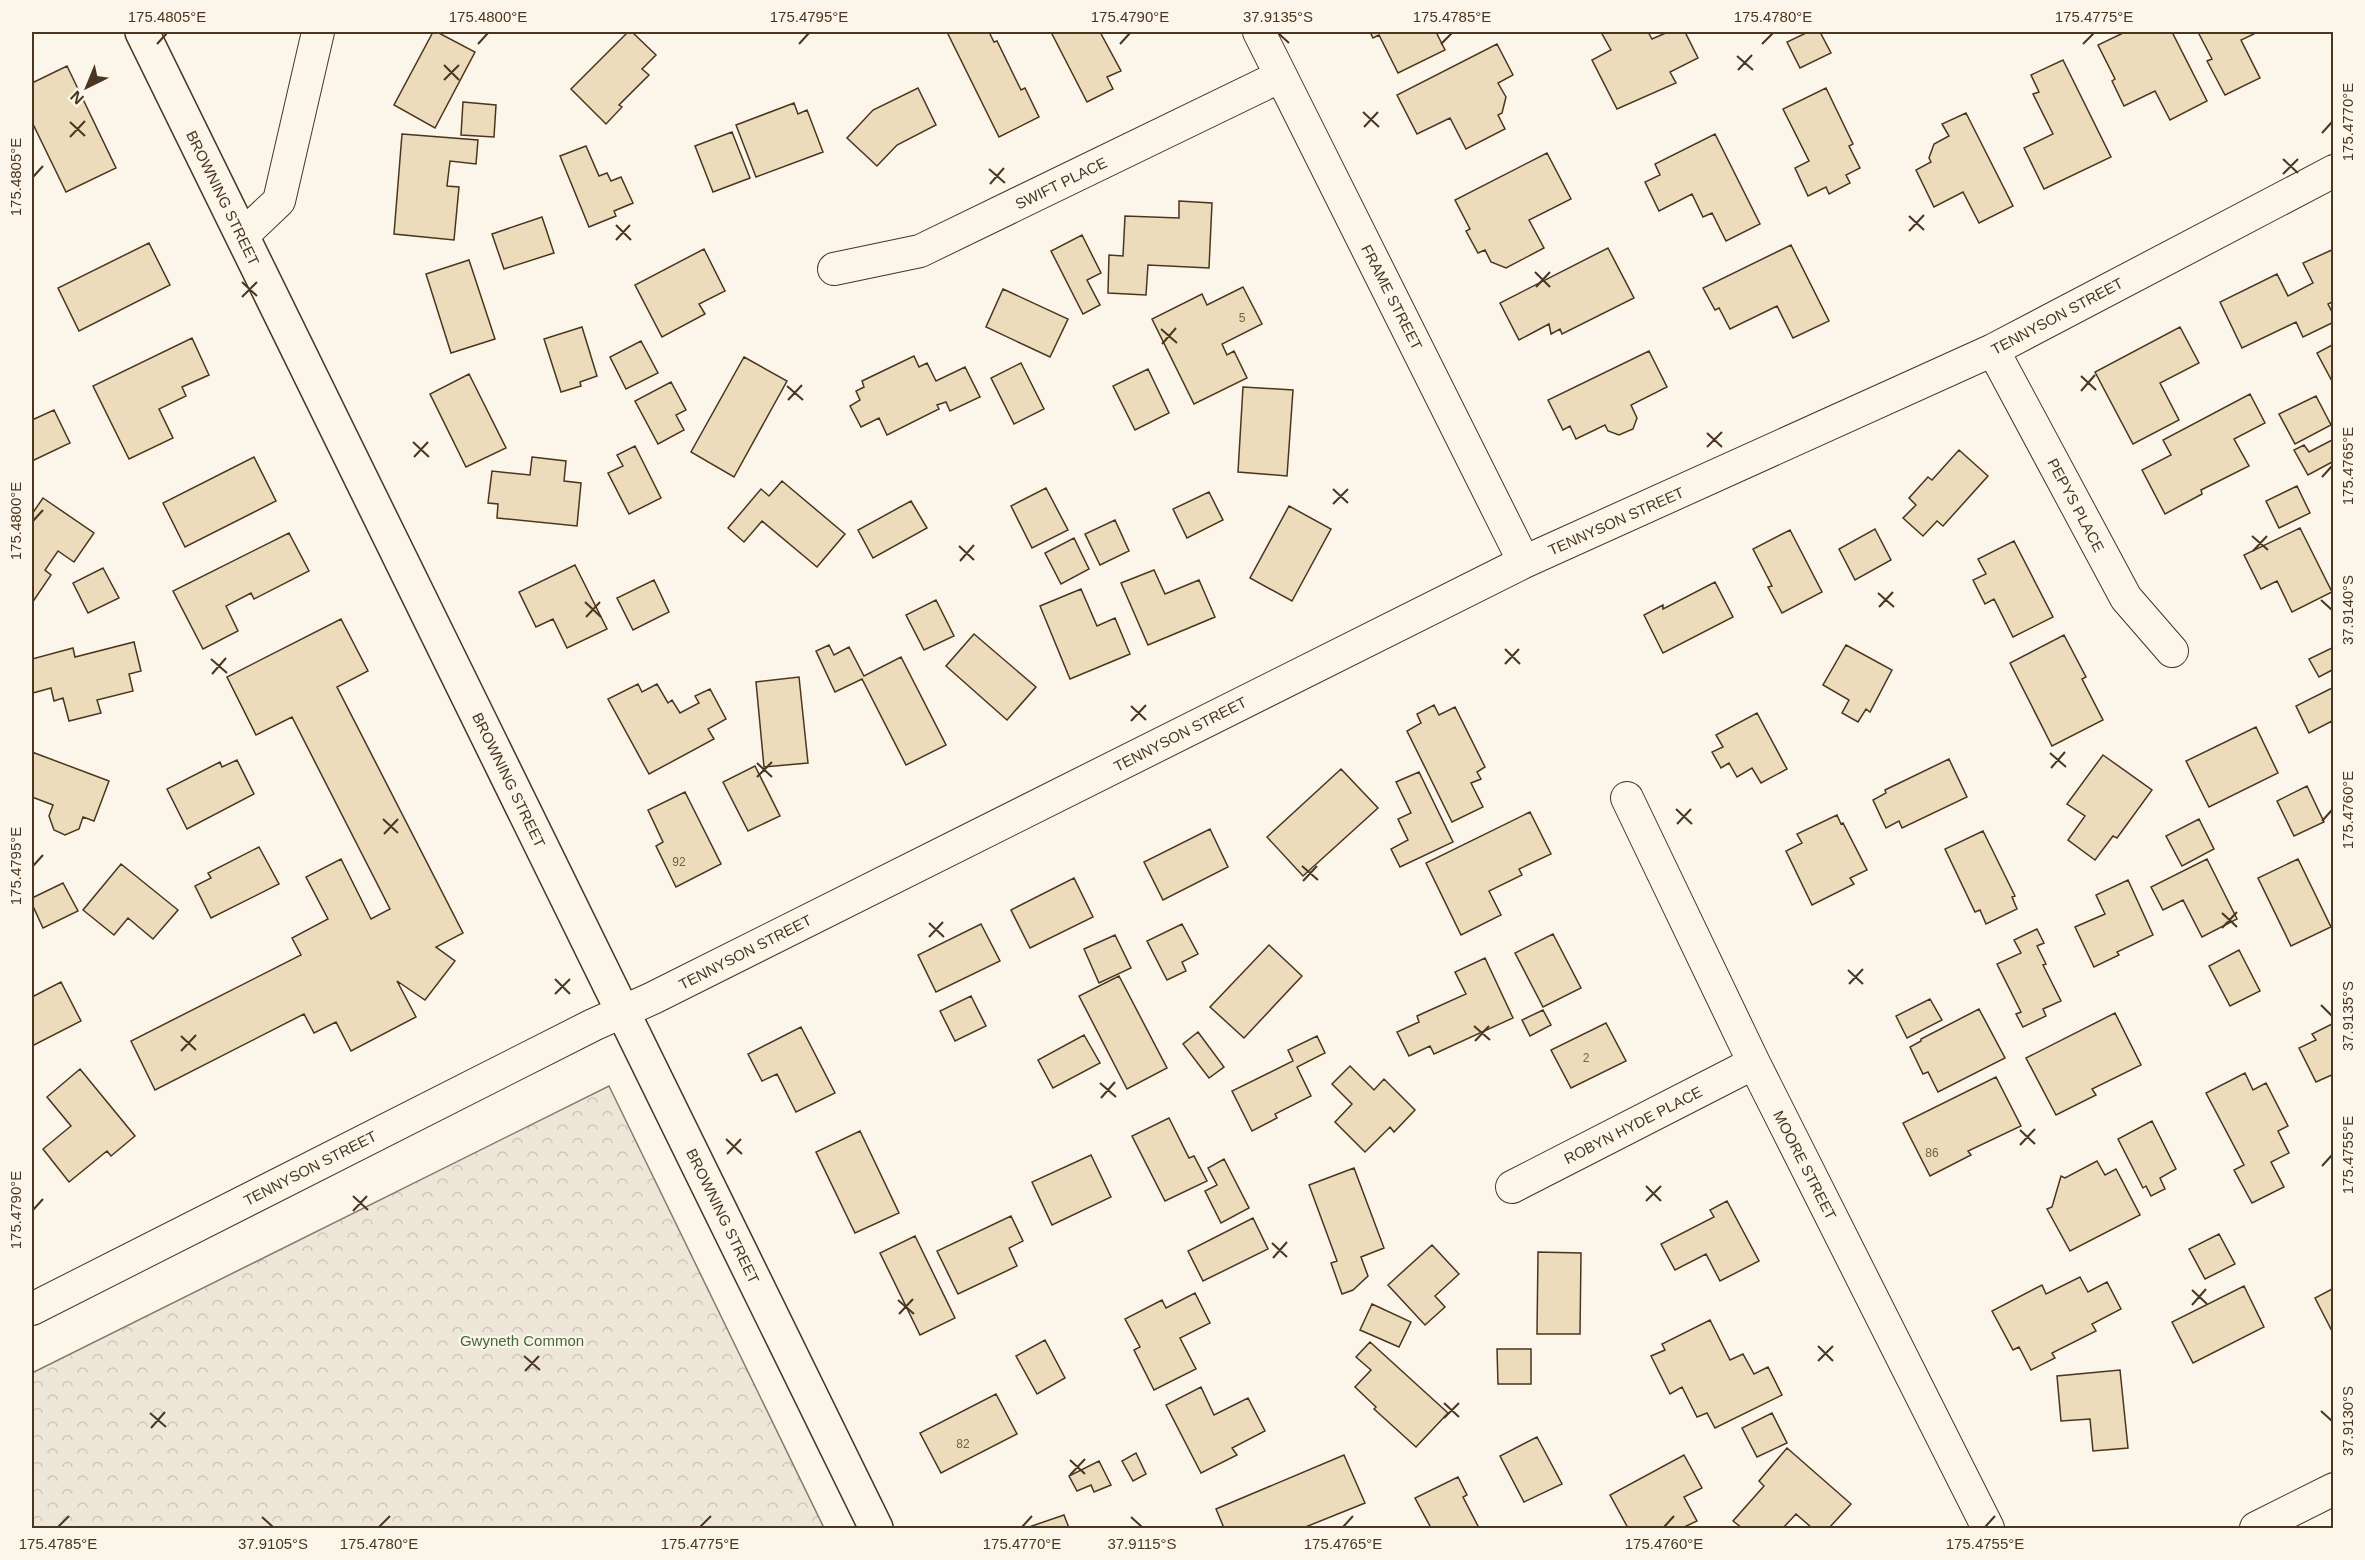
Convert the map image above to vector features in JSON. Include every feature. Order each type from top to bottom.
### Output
[{"type":"street","name":"BROWNING STREET","points":[[142,32],[876,1528]]},
{"type":"street","points":[[242,236],[279,201],[318,32]]},
{"type":"street","name":"FRAME STREET","points":[[1259,32],[1524,562]]},
{"type":"street","name":"SWIFT PLACE","points":[[834,268],[920,251],[1281,76]]},
{"type":"street","name":"TENNYSON STREET","points":[[32,1309],[623,1011],[1524,562],[1994,350],[2334,171]]},
{"type":"street","name":"PEPYS PLACE","points":[[1994,350],[2126,598],[2172,651]]},
{"type":"street","name":"MOORE STREET","points":[[1627,798],[1754,1063],[1988,1528]]},
{"type":"street","name":"ROBYN HYDE PLACE","points":[[1512,1187],[1754,1063]]},
{"type":"street","points":[[2256,1528],[2334,1489]]},
{"type":"green space","name":"Gwyneth Common","points":[[609,1086],[824,1528],[32,1528],[32,1373]]},
{"type":"building","points":[[433,32],[475,52],[435,128],[394,105]]},
{"type":"building","points":[[628,32],[632,32],[656,55],[642,69],[649,75],[619,105],[622,107],[606,124],[571,89]]},
{"type":"building","points":[[947,32],[989,32],[994,42],[997,41],[1021,90],[1025,88],[1039,117],[999,137]]},
{"type":"building","points":[[1051,32],[1100,32],[1121,71],[1107,77],[1113,89],[1087,102]]},
{"type":"building","points":[[1370,32],[1436,32],[1445,50],[1398,73],[1379,35],[1373,38]]},
{"type":"building","points":[[1601,32],[1648,32],[1652,39],[1668,32],[1685,32],[1698,58],[1670,72],[1676,83],[1617,109],[1592,60],[1611,50]]},
{"type":"building","points":[[1808,32],[1820,32],[1831,53],[1800,68],[1787,42]]},
{"type":"building","points":[[2125,32],[2172,32],[2207,101],[2170,120],[2155,91],[2124,106],[2112,81],[2115,79],[2098,45]]},
{"type":"building","points":[[2198,32],[2253,32],[2254,34],[2241,40],[2260,78],[2225,95],[2207,61],[2212,59]]},
{"type":"building","points":[[1497,44],[1513,75],[1498,83],[1506,97],[1502,113],[1498,115],[1505,129],[1466,149],[1450,118],[1417,134],[1397,95]]},
{"type":"building","points":[[2063,60],[2111,157],[2044,189],[2024,148],[2053,134],[2033,94],[2039,92],[2031,75]]},
{"type":"building","points":[[67,66],[116,168],[66,192],[32,122],[32,83]]},
{"type":"building","points":[[918,88],[936,125],[897,145],[877,166],[847,138],[873,110]]},
{"type":"building","points":[[1826,88],[1853,144],[1849,146],[1860,168],[1846,175],[1850,183],[1829,194],[1826,187],[1808,196],[1795,168],[1809,161],[1783,109]]},
{"type":"building","points":[[463,102],[496,105],[494,137],[461,135]]},
{"type":"building","points":[[794,103],[798,114],[807,110],[823,152],[756,177],[736,125]]},
{"type":"building","points":[[1966,113],[2013,206],[1979,223],[1963,192],[1934,207],[1916,170],[1931,162],[1929,158],[1934,144],[1949,136],[1942,124]]},
{"type":"building","points":[[732,132],[750,178],[713,192],[695,146]]},
{"type":"building","points":[[402,134],[478,140],[476,164],[450,161],[447,186],[459,187],[454,240],[394,234]]},
{"type":"building","points":[[1715,134],[1760,224],[1726,241],[1712,213],[1703,217],[1692,194],[1659,211],[1645,182],[1660,175],[1655,164]]},
{"type":"building","points":[[586,146],[599,176],[607,173],[611,181],[621,177],[633,203],[614,211],[616,216],[589,227],[560,156]]},
{"type":"building","points":[[1547,153],[1571,199],[1529,220],[1544,248],[1506,268],[1491,262],[1485,250],[1478,253],[1466,231],[1470,229],[1455,200]]},
{"type":"building","points":[[1179,201],[1212,203],[1209,268],[1148,265],[1146,295],[1108,293],[1109,255],[1123,256],[1125,216],[1179,218]]},
{"type":"building","points":[[542,217],[554,253],[504,269],[492,234]]},
{"type":"building","points":[[1082,235],[1101,273],[1087,280],[1100,305],[1083,314],[1051,251]]},
{"type":"building","points":[[149,243],[170,285],[79,331],[58,288]]},
{"type":"building","points":[[1791,245],[1829,321],[1793,338],[1777,306],[1730,329],[1719,308],[1715,310],[1703,288]]},
{"type":"building","points":[[1608,248],[1634,298],[1562,334],[1560,329],[1551,334],[1549,324],[1519,340],[1500,303]]},
{"type":"building","points":[[704,249],[725,291],[699,304],[705,314],[662,337],[635,285]]},
{"type":"building","points":[[2334,249],[2334,301],[2328,304],[2334,316],[2334,322],[2303,337],[2296,322],[2242,348],[2220,302],[2277,274],[2288,296],[2313,283],[2303,263]]},
{"type":"building","points":[[469,260],[495,339],[451,353],[426,274]]},
{"type":"building","points":[[1243,287],[1262,324],[1222,344],[1227,355],[1234,351],[1247,378],[1194,404],[1152,319],[1202,294],[1207,305]]},
{"type":"building","points":[[1003,289],[1068,319],[1050,357],[986,327]]},
{"type":"building","points":[[582,327],[597,376],[580,382],[581,386],[561,392],[544,339]]},
{"type":"building","points":[[2180,327],[2199,363],[2160,383],[2179,420],[2133,444],[2095,372]]},
{"type":"building","points":[[192,338],[209,375],[182,387],[186,396],[159,409],[173,438],[129,459],[93,386]]},
{"type":"building","points":[[641,341],[658,373],[626,389],[610,357]]},
{"type":"building","points":[[2334,344],[2334,385],[2317,353]]},
{"type":"building","points":[[1649,351],[1667,387],[1631,405],[1637,418],[1633,429],[1619,435],[1608,431],[1605,425],[1576,439],[1570,426],[1563,430],[1548,400]]},
{"type":"building","points":[[914,356],[919,367],[927,363],[936,381],[965,367],[980,397],[950,411],[946,402],[937,405],[939,409],[887,435],[879,418],[861,427],[850,406],[860,400],[856,391],[864,387],[862,381]]},
{"type":"building","points":[[744,357],[787,381],[734,477],[691,452]]},
{"type":"building","points":[[1021,363],[1044,409],[1014,424],[991,378]]},
{"type":"building","points":[[1148,369],[1169,413],[1135,430],[1113,386]]},
{"type":"building","points":[[469,374],[506,448],[466,467],[430,394]]},
{"type":"building","points":[[671,382],[686,410],[676,415],[684,430],[658,444],[635,401]]},
{"type":"building","points":[[1243,387],[1293,390],[1287,476],[1238,472]]},
{"type":"building","points":[[2250,394],[2265,423],[2234,439],[2249,466],[2201,490],[2202,494],[2165,514],[2142,470],[2171,455],[2163,440]]},
{"type":"building","points":[[2316,396],[2331,425],[2295,444],[2279,414]]},
{"type":"building","points":[[54,410],[70,443],[32,461],[32,420]]},
{"type":"building","points":[[2334,439],[2334,461],[2308,475],[2294,450],[2304,445],[2309,452]]},
{"type":"building","points":[[635,446],[661,498],[629,514],[608,473],[623,466],[617,455]]},
{"type":"building","points":[[1959,450],[1988,476],[1943,526],[1937,521],[1923,536],[1903,518],[1916,505],[1909,498],[1928,477],[1932,480]]},
{"type":"building","points":[[254,457],[276,501],[185,547],[163,503]]},
{"type":"building","points":[[532,457],[566,461],[564,481],[581,483],[577,526],[497,518],[498,504],[488,503],[492,471],[530,475]]},
{"type":"building","points":[[782,481],[845,534],[817,567],[762,521],[744,542],[728,528],[761,489],[769,496]]},
{"type":"building","points":[[2297,486],[2310,513],[2279,528],[2266,501]]},
{"type":"building","points":[[1046,488],[1068,530],[1032,548],[1011,506]]},
{"type":"building","points":[[1209,492],[1223,520],[1187,538],[1173,509]]},
{"type":"building","points":[[43,498],[94,533],[74,562],[58,551],[45,570],[51,575],[32,603],[32,514]]},
{"type":"building","points":[[911,501],[927,528],[873,558],[858,530]]},
{"type":"building","points":[[1289,506],[1331,529],[1292,601],[1250,578]]},
{"type":"building","points":[[1115,520],[1129,551],[1100,565],[1085,534]]},
{"type":"building","points":[[2300,528],[2332,592],[2292,612],[2277,581],[2261,589],[2244,555]]},
{"type":"building","points":[[1875,529],[1891,560],[1855,580],[1839,549]]},
{"type":"building","points":[[1790,530],[1822,592],[1782,613],[1768,587],[1772,586],[1753,549]]},
{"type":"building","points":[[289,533],[309,571],[254,599],[251,593],[226,606],[238,631],[203,649],[173,591]]},
{"type":"building","points":[[1074,538],[1089,569],[1061,584],[1045,553]]},
{"type":"building","points":[[2014,541],[2053,617],[2013,637],[1994,599],[1985,604],[1973,580],[1986,574],[1978,559]]},
{"type":"building","points":[[575,565],[607,629],[567,648],[553,619],[536,627],[519,592]]},
{"type":"building","points":[[103,568],[119,598],[88,613],[73,583]]},
{"type":"building","points":[[1154,570],[1165,594],[1199,580],[1215,617],[1148,645],[1121,583]]},
{"type":"building","points":[[654,580],[669,612],[633,630],[617,598]]},
{"type":"building","points":[[1715,582],[1733,617],[1663,653],[1644,615],[1663,605],[1663,609]]},
{"type":"building","points":[[1081,589],[1097,626],[1115,618],[1130,654],[1070,679],[1040,606]]},
{"type":"building","points":[[936,600],[954,636],[924,650],[906,615]]},
{"type":"building","points":[[341,619],[368,671],[337,687],[463,933],[436,947],[455,961],[425,1000],[397,981],[416,1017],[351,1051],[336,1022],[314,1033],[304,1014],[155,1090],[131,1041],[301,955],[292,938],[328,919],[306,877],[341,859],[371,919],[390,909],[292,717],[256,735],[227,677]]},
{"type":"building","points":[[974,634],[1036,687],[1007,720],[946,666]]},
{"type":"building","points":[[2064,635],[2086,677],[2082,679],[2103,720],[2052,746],[2010,663]]},
{"type":"building","points":[[134,642],[141,671],[129,674],[133,691],[97,700],[101,713],[69,721],[63,698],[54,701],[51,688],[33,693],[32,659],[73,648],[75,657]]},
{"type":"building","points":[[829,645],[834,655],[849,647],[864,676],[901,657],[946,745],[906,765],[862,679],[835,692],[816,651]]},
{"type":"building","points":[[1846,645],[1892,670],[1870,712],[1866,709],[1858,722],[1842,713],[1849,700],[1823,685]]},
{"type":"building","points":[[2334,647],[2334,669],[2319,677],[2309,659]]},
{"type":"building","points":[[799,677],[808,763],[764,767],[756,682]]},
{"type":"building","points":[[638,684],[642,692],[657,684],[668,703],[672,700],[680,713],[699,703],[695,696],[710,689],[726,719],[708,729],[714,739],[649,774],[608,699]]},
{"type":"building","points":[[2334,687],[2334,724],[2332,721],[2309,733],[2296,706]]},
{"type":"building","points":[[1434,705],[1439,715],[1455,707],[1485,767],[1477,772],[1481,779],[1471,783],[1483,807],[1452,822],[1407,731],[1421,723],[1417,714]]},
{"type":"building","points":[[1757,713],[1787,769],[1761,783],[1752,768],[1737,777],[1729,763],[1721,768],[1712,752],[1723,747],[1716,735]]},
{"type":"building","points":[[2256,727],[2278,773],[2209,807],[2186,761]]},
{"type":"building","points":[[32,752],[109,781],[94,821],[83,817],[79,829],[65,835],[54,830],[49,816],[53,805],[32,797]]},
{"type":"building","points":[[2103,755],[2152,790],[2117,838],[2113,836],[2095,860],[2068,840],[2085,816],[2067,804]]},
{"type":"building","points":[[1949,759],[1967,797],[1902,828],[1899,821],[1886,828],[1873,800],[1886,793],[1885,790]]},
{"type":"building","points":[[237,760],[254,794],[187,829],[167,789],[220,762],[222,767]]},
{"type":"building","points":[[755,766],[780,816],[748,831],[723,782]]},
{"type":"building","points":[[1341,769],[1378,808],[1303,876],[1267,837]]},
{"type":"building","points":[[1419,772],[1453,842],[1400,867],[1391,849],[1408,840],[1398,819],[1411,813],[1396,782]]},
{"type":"building","points":[[2307,786],[2324,822],[2294,836],[2277,801]]},
{"type":"building","points":[[685,792],[721,864],[676,887],[656,846],[663,842],[648,810]]},
{"type":"building","points":[[1530,812],[1551,854],[1519,869],[1522,875],[1489,891],[1501,915],[1461,935],[1426,863]]},
{"type":"building","points":[[1837,815],[1867,870],[1850,878],[1854,884],[1812,905],[1786,851],[1802,843],[1797,834]]},
{"type":"building","points":[[2199,819],[2214,849],[2182,866],[2166,836]]},
{"type":"building","points":[[1210,829],[1228,867],[1163,900],[1144,862]]},
{"type":"building","points":[[1983,831],[2015,896],[2012,897],[2017,909],[1986,924],[1980,910],[1975,912],[1945,849]]},
{"type":"building","points":[[259,847],[279,884],[211,918],[195,886],[211,878],[208,873]]},
{"type":"building","points":[[2207,859],[2237,919],[2202,937],[2183,900],[2163,910],[2151,887]]},
{"type":"building","points":[[2298,859],[2331,927],[2291,946],[2258,878]]},
{"type":"building","points":[[121,864],[178,910],[153,939],[128,918],[114,935],[83,910]]},
{"type":"building","points":[[1074,878],[1093,917],[1030,948],[1011,910]]},
{"type":"building","points":[[2128,880],[2153,935],[2117,952],[2119,955],[2094,967],[2075,927],[2105,914],[2096,895]]},
{"type":"building","points":[[63,883],[78,911],[43,928],[32,904],[32,898]]},
{"type":"building","points":[[981,924],[1000,961],[936,992],[918,955]]},
{"type":"building","points":[[1182,924],[1198,954],[1182,962],[1186,971],[1167,980],[1147,941]]},
{"type":"building","points":[[2037,929],[2044,943],[2037,946],[2046,964],[2043,965],[2061,1001],[2043,1009],[2046,1016],[2023,1027],[2016,1014],[2021,1012],[1997,964],[2021,953],[2014,940]]},
{"type":"building","points":[[1553,934],[1581,988],[1543,1007],[1515,953]]},
{"type":"building","points":[[1115,935],[1131,968],[1099,983],[1084,949]]},
{"type":"building","points":[[1269,945],[1302,976],[1244,1038],[1210,1007]]},
{"type":"building","points":[[2239,950],[2260,991],[2230,1006],[2209,966]]},
{"type":"building","points":[[1485,958],[1513,1018],[1434,1054],[1430,1046],[1409,1056],[1397,1032],[1419,1022],[1417,1016],[1466,994],[1455,972]]},
{"type":"building","points":[[1119,976],[1167,1068],[1127,1089],[1079,996]]},
{"type":"building","points":[[61,982],[81,1021],[32,1046],[32,997]]},
{"type":"building","points":[[971,996],[986,1026],[955,1041],[940,1011]]},
{"type":"building","points":[[1930,999],[1942,1020],[1907,1038],[1896,1016]]},
{"type":"building","points":[[1979,1009],[2005,1058],[1938,1092],[1928,1072],[1923,1074],[1910,1047]]},
{"type":"building","points":[[1543,1010],[1551,1025],[1530,1036],[1522,1020]]},
{"type":"building","points":[[2115,1013],[2141,1065],[2092,1089],[2096,1095],[2056,1115],[2026,1058]]},
{"type":"building","points":[[1606,1023],[1626,1061],[1571,1088],[1551,1050]]},
{"type":"building","points":[[2334,1023],[2334,1074],[2316,1082],[2299,1048],[2316,1040],[2312,1034]]},
{"type":"building","points":[[801,1027],[835,1093],[796,1112],[777,1074],[762,1081],[748,1054]]},
{"type":"building","points":[[1198,1032],[1224,1067],[1209,1078],[1183,1044]]},
{"type":"building","points":[[1084,1035],[1100,1063],[1053,1088],[1038,1060]]},
{"type":"building","points":[[1317,1036],[1325,1053],[1297,1067],[1311,1096],[1275,1114],[1277,1118],[1252,1131],[1232,1091],[1293,1061],[1288,1050]]},
{"type":"building","points":[[1350,1066],[1374,1090],[1384,1079],[1415,1110],[1394,1132],[1390,1127],[1365,1152],[1335,1122],[1352,1104],[1332,1084]]},
{"type":"building","points":[[80,1069],[135,1136],[111,1156],[107,1151],[69,1182],[43,1149],[71,1126],[47,1097]]},
{"type":"building","points":[[2245,1073],[2253,1090],[2266,1083],[2288,1126],[2278,1131],[2289,1153],[2271,1162],[2284,1187],[2252,1203],[2234,1170],[2244,1165],[2206,1093]]},
{"type":"building","points":[[1996,1077],[2021,1126],[1968,1151],[1971,1155],[1930,1176],[1903,1123]]},
{"type":"building","points":[[1169,1118],[1189,1158],[1194,1156],[1207,1181],[1165,1201],[1132,1136]]},
{"type":"building","points":[[2152,1121],[2176,1169],[2160,1178],[2165,1189],[2151,1196],[2146,1186],[2143,1188],[2118,1139]]},
{"type":"building","points":[[860,1131],[899,1213],[855,1233],[816,1152]]},
{"type":"building","points":[[1091,1155],[1111,1197],[1052,1225],[1032,1182]]},
{"type":"building","points":[[1224,1159],[1249,1208],[1221,1223],[1205,1191],[1217,1185],[1208,1168]]},
{"type":"building","points":[[2097,1161],[2105,1175],[2116,1169],[2140,1215],[2070,1251],[2047,1209],[2052,1207],[2061,1176],[2065,1178]]},
{"type":"building","points":[[1354,1168],[1384,1248],[1361,1257],[1368,1276],[1353,1290],[1342,1294],[1331,1263],[1337,1261],[1309,1185]]},
{"type":"building","points":[[1727,1201],[1759,1261],[1720,1281],[1706,1254],[1675,1270],[1661,1244],[1714,1217],[1710,1210]]},
{"type":"building","points":[[1011,1216],[1023,1241],[1009,1248],[1017,1266],[958,1294],[937,1251]]},
{"type":"building","points":[[1253,1218],[1268,1249],[1203,1281],[1188,1251]]},
{"type":"building","points":[[2219,1234],[2235,1264],[2205,1279],[2189,1249]]},
{"type":"building","points":[[915,1236],[955,1318],[920,1335],[880,1253]]},
{"type":"building","points":[[1432,1245],[1459,1274],[1435,1296],[1445,1307],[1425,1325],[1388,1285]]},
{"type":"building","points":[[1538,1252],[1581,1253],[1580,1334],[1537,1334]]},
{"type":"building","points":[[2080,1277],[2088,1292],[2107,1282],[2121,1309],[2092,1324],[2096,1331],[2052,1353],[2055,1358],[2031,1370],[2019,1347],[2013,1350],[1992,1311],[2042,1285],[2046,1294]]},
{"type":"building","points":[[2244,1286],[2264,1327],[2193,1363],[2172,1322]]},
{"type":"building","points":[[2334,1288],[2334,1335],[2315,1298]]},
{"type":"building","points":[[1195,1293],[1210,1323],[1180,1338],[1196,1369],[1154,1390],[1134,1350],[1140,1347],[1125,1319],[1162,1300],[1166,1308]]},
{"type":"building","points":[[1372,1304],[1411,1322],[1399,1347],[1360,1330]]},
{"type":"building","points":[[1710,1320],[1730,1360],[1743,1354],[1754,1374],[1768,1367],[1782,1395],[1715,1428],[1707,1413],[1697,1417],[1682,1387],[1670,1394],[1651,1356],[1665,1350],[1662,1344]]},
{"type":"building","points":[[1045,1340],[1065,1378],[1037,1394],[1016,1356]]},
{"type":"building","points":[[1370,1342],[1448,1413],[1416,1447],[1374,1409],[1376,1407],[1355,1387],[1371,1370],[1356,1357]]},
{"type":"building","points":[[1497,1349],[1531,1349],[1531,1384],[1498,1384]]},
{"type":"building","points":[[2120,1370],[2128,1448],[2093,1451],[2090,1419],[2061,1421],[2057,1376]]},
{"type":"building","points":[[1201,1387],[1214,1415],[1248,1398],[1265,1431],[1232,1448],[1237,1455],[1201,1473],[1166,1405]]},
{"type":"building","points":[[996,1394],[1017,1434],[941,1473],[920,1433]]},
{"type":"building","points":[[1772,1413],[1787,1443],[1757,1457],[1742,1428]]},
{"type":"building","points":[[1537,1437],[1562,1484],[1524,1502],[1500,1456]]},
{"type":"building","points":[[1787,1448],[1851,1504],[1829,1528],[1812,1528],[1796,1514],[1783,1528],[1742,1528],[1733,1521],[1764,1486],[1759,1481]]},
{"type":"building","points":[[1136,1453],[1146,1474],[1133,1481],[1122,1461]]},
{"type":"building","points":[[1344,1455],[1365,1503],[1303,1528],[1224,1528],[1216,1509]]},
{"type":"building","points":[[1684,1455],[1702,1488],[1684,1497],[1697,1521],[1682,1528],[1628,1528],[1610,1495]]},
{"type":"building","points":[[1099,1461],[1111,1485],[1094,1492],[1091,1485],[1077,1491],[1069,1476]]},
{"type":"building","points":[[1458,1477],[1467,1495],[1463,1497],[1478,1526],[1431,1528],[1415,1498]]},
{"type":"building","points":[[1064,1515],[1069,1528],[1026,1528]]}]
